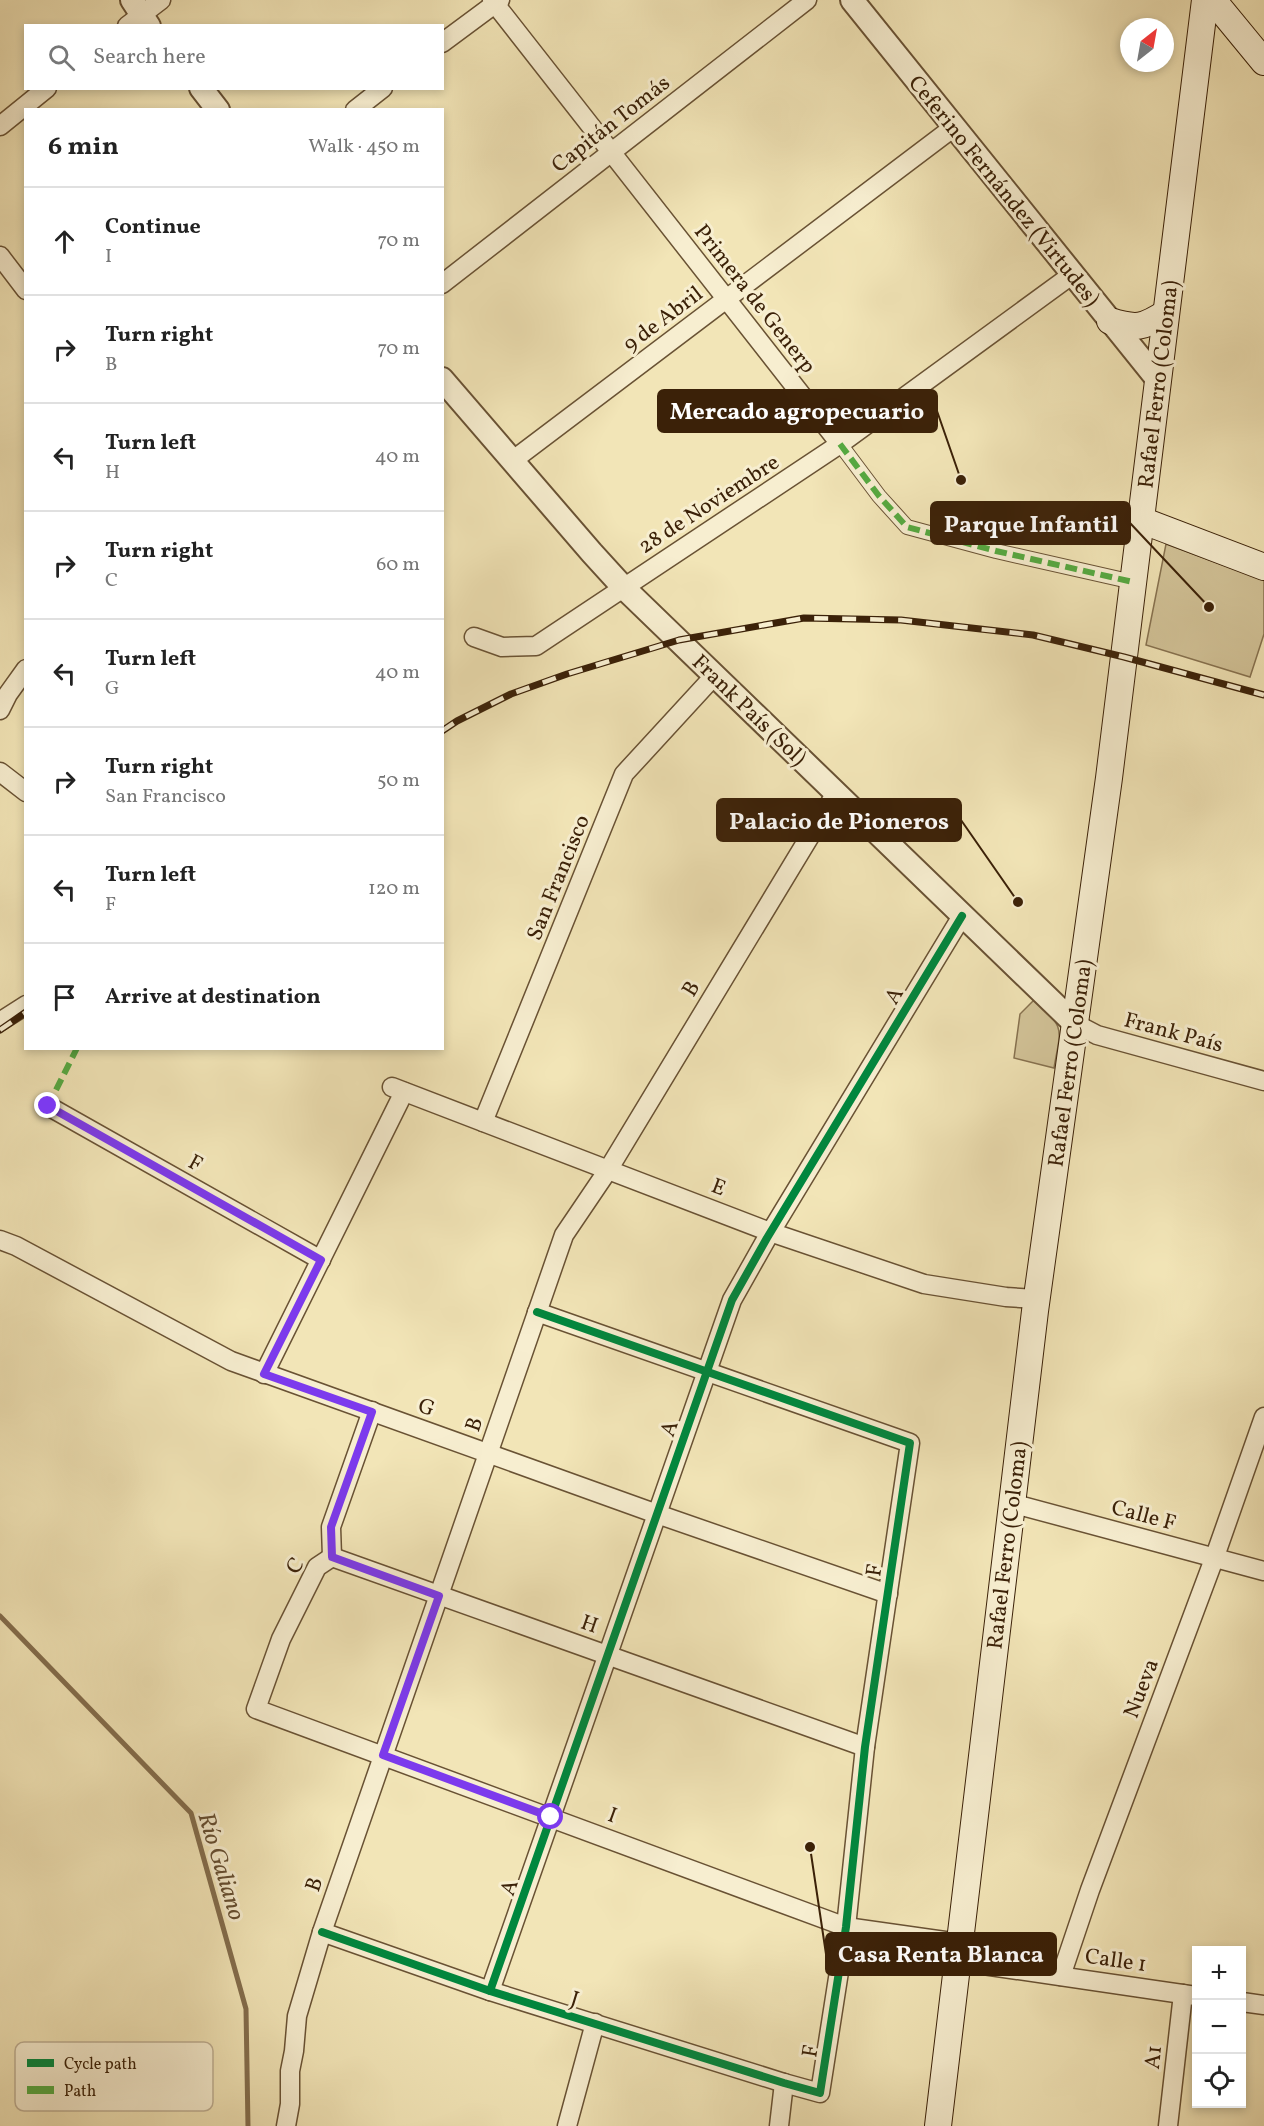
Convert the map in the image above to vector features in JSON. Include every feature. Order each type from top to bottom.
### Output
[{"type":"main road","name":"Rafael Ferro (Coloma)","points":[[938,2126],[1036,1299],[1108,778],[1205,0]]},
{"type":"main road","points":[[1214,0],[1264,62]]},
{"type":"main road","points":[[1197,59],[1207,46],[1217,41],[1244,38]]},
{"type":"main road","points":[[1110,321],[1130,327],[1151,323],[1166,313]]},
{"type":"main road","points":[[1141,520],[1264,567]]},
{"type":"street","points":[[137,17],[161,0]]},
{"type":"street","name":"Capitán Tomás","points":[[444,282],[807,0]]},
{"type":"street","name":"Ceferino Fernández (Virtudes)","points":[[852,0],[1158,380]]},
{"type":"street","points":[[444,41],[496,1]]},
{"type":"street","name":"Primera de Generp","points":[[496,1],[879,496],[907,527],[1133,582]]},
{"type":"street","points":[[0,126],[45,90]]},
{"type":"street","points":[[203,90],[216,108]]},
{"type":"street","points":[[358,108],[380,90]]},
{"type":"street","name":"9 de Abril","points":[[512,460],[954,127]]},
{"type":"street","points":[[0,256],[24,287]]},
{"type":"street","name":"28 de Noviembre","points":[[474,637],[502,647],[536,646],[840,444],[1073,274]]},
{"type":"street","name":"Frank País (Sol)","points":[[445,389],[512,460],[624,587],[1074,1023]]},
{"type":"street","points":[[3,697],[24,671]]},
{"type":"street","name":"San Francisco","points":[[483,1122],[624,774],[715,675]]},
{"type":"street","points":[[0,772],[24,790]]},
{"type":"street","name":"B","points":[[285,2126],[290,2104],[290,2071],[297,2016],[322,1932],[564,1235],[608,1170],[836,793]]},
{"type":"street","name":"A","points":[[490,1991],[732,1300],[770,1232],[962,916]]},
{"type":"street","points":[[1,1020],[24,1006]]},
{"type":"street","name":"Frank País","points":[[1074,1023],[1096,1035],[1264,1081]]},
{"type":"street","name":"E","points":[[321,1260],[398,1090],[770,1232],[924,1284],[1006,1297],[1036,1299]]},
{"type":"street","name":"F","points":[[48,1106],[321,1260]]},
{"type":"street","name":"G","points":[[0,1240],[16,1246],[231,1361],[657,1514],[888,1594]]},
{"type":"street","points":[[264,1374],[321,1260]]},
{"type":"street","name":"F","points":[[537,1312],[910,1443],[866,1747],[846,1927],[820,2092]]},
{"type":"street","name":"C","points":[[256,1709],[281,1639],[296,1608],[317,1567],[332,1557],[331,1527],[372,1412]]},
{"type":"street","name":"Nueva","points":[[1061,1976],[1090,1890],[1214,1559],[1264,1417]]},
{"type":"street","name":"Calle F","points":[[1011,1503],[1264,1571]]},
{"type":"street","name":"H","points":[[332,1557],[866,1747]]},
{"type":"street","name":"I","points":[[256,1709],[846,1927],[958,1952]]},
{"type":"street","name":"J","points":[[322,1932],[490,1991],[784,2083],[820,2092]]},
{"type":"street","name":"Calle 1","points":[[958,1952],[1061,1976],[1190,1995]]},
{"type":"street","name":"A1","points":[[1168,2126],[1190,1995]]},
{"type":"street","points":[[1246,2003],[1264,2005]]},
{"type":"street","points":[[567,2126],[595,2023]]},
{"type":"street","points":[[778,2126],[784,2083]]},
{"type":"shaded area","points":[[1166,544],[1264,580],[1264,634],[1250,677],[1146,645]]},
{"type":"shaded area","points":[[1034,1000],[1052,1017],[1059,1030],[1054,1068],[1014,1058],[1020,1014]]},
{"type":"waterway","name":"Río Galiano","points":[[0,1616],[191,1813],[246,2009],[248,2126]]},
{"type":"railway","points":[[444,730],[511,694],[567,674],[679,640],[804,618],[901,620],[1033,635],[1264,695]]},
{"type":"railway","points":[[0,1030],[24,1013]]},
{"type":"marked path","points":[[840,444],[879,496],[907,527],[996,551],[1133,582]]},
{"type":"marked path","points":[[48,1106],[76,1050]]},
{"type":"cycle path","points":[[490,1991],[732,1300],[767,1238],[962,916]]},
{"type":"cycle path","points":[[322,1932],[490,1991],[820,2093],[846,1927],[865,1747],[910,1443],[537,1312]]},
{"type":"place","name":"Mercado agropecuario","points":[[961,480]]},
{"type":"place","name":"Parque Infantil","points":[[1209,607]]},
{"type":"place","name":"Palacio de Pioneros","points":[[1018,902]]},
{"type":"place","name":"Casa Renta Blanca","points":[[810,1847]]},
{"type":"route","points":[[48,1106],[321,1260],[264,1374],[372,1412],[331,1527],[332,1557],[439,1596],[383,1755],[551,1817]]}]
